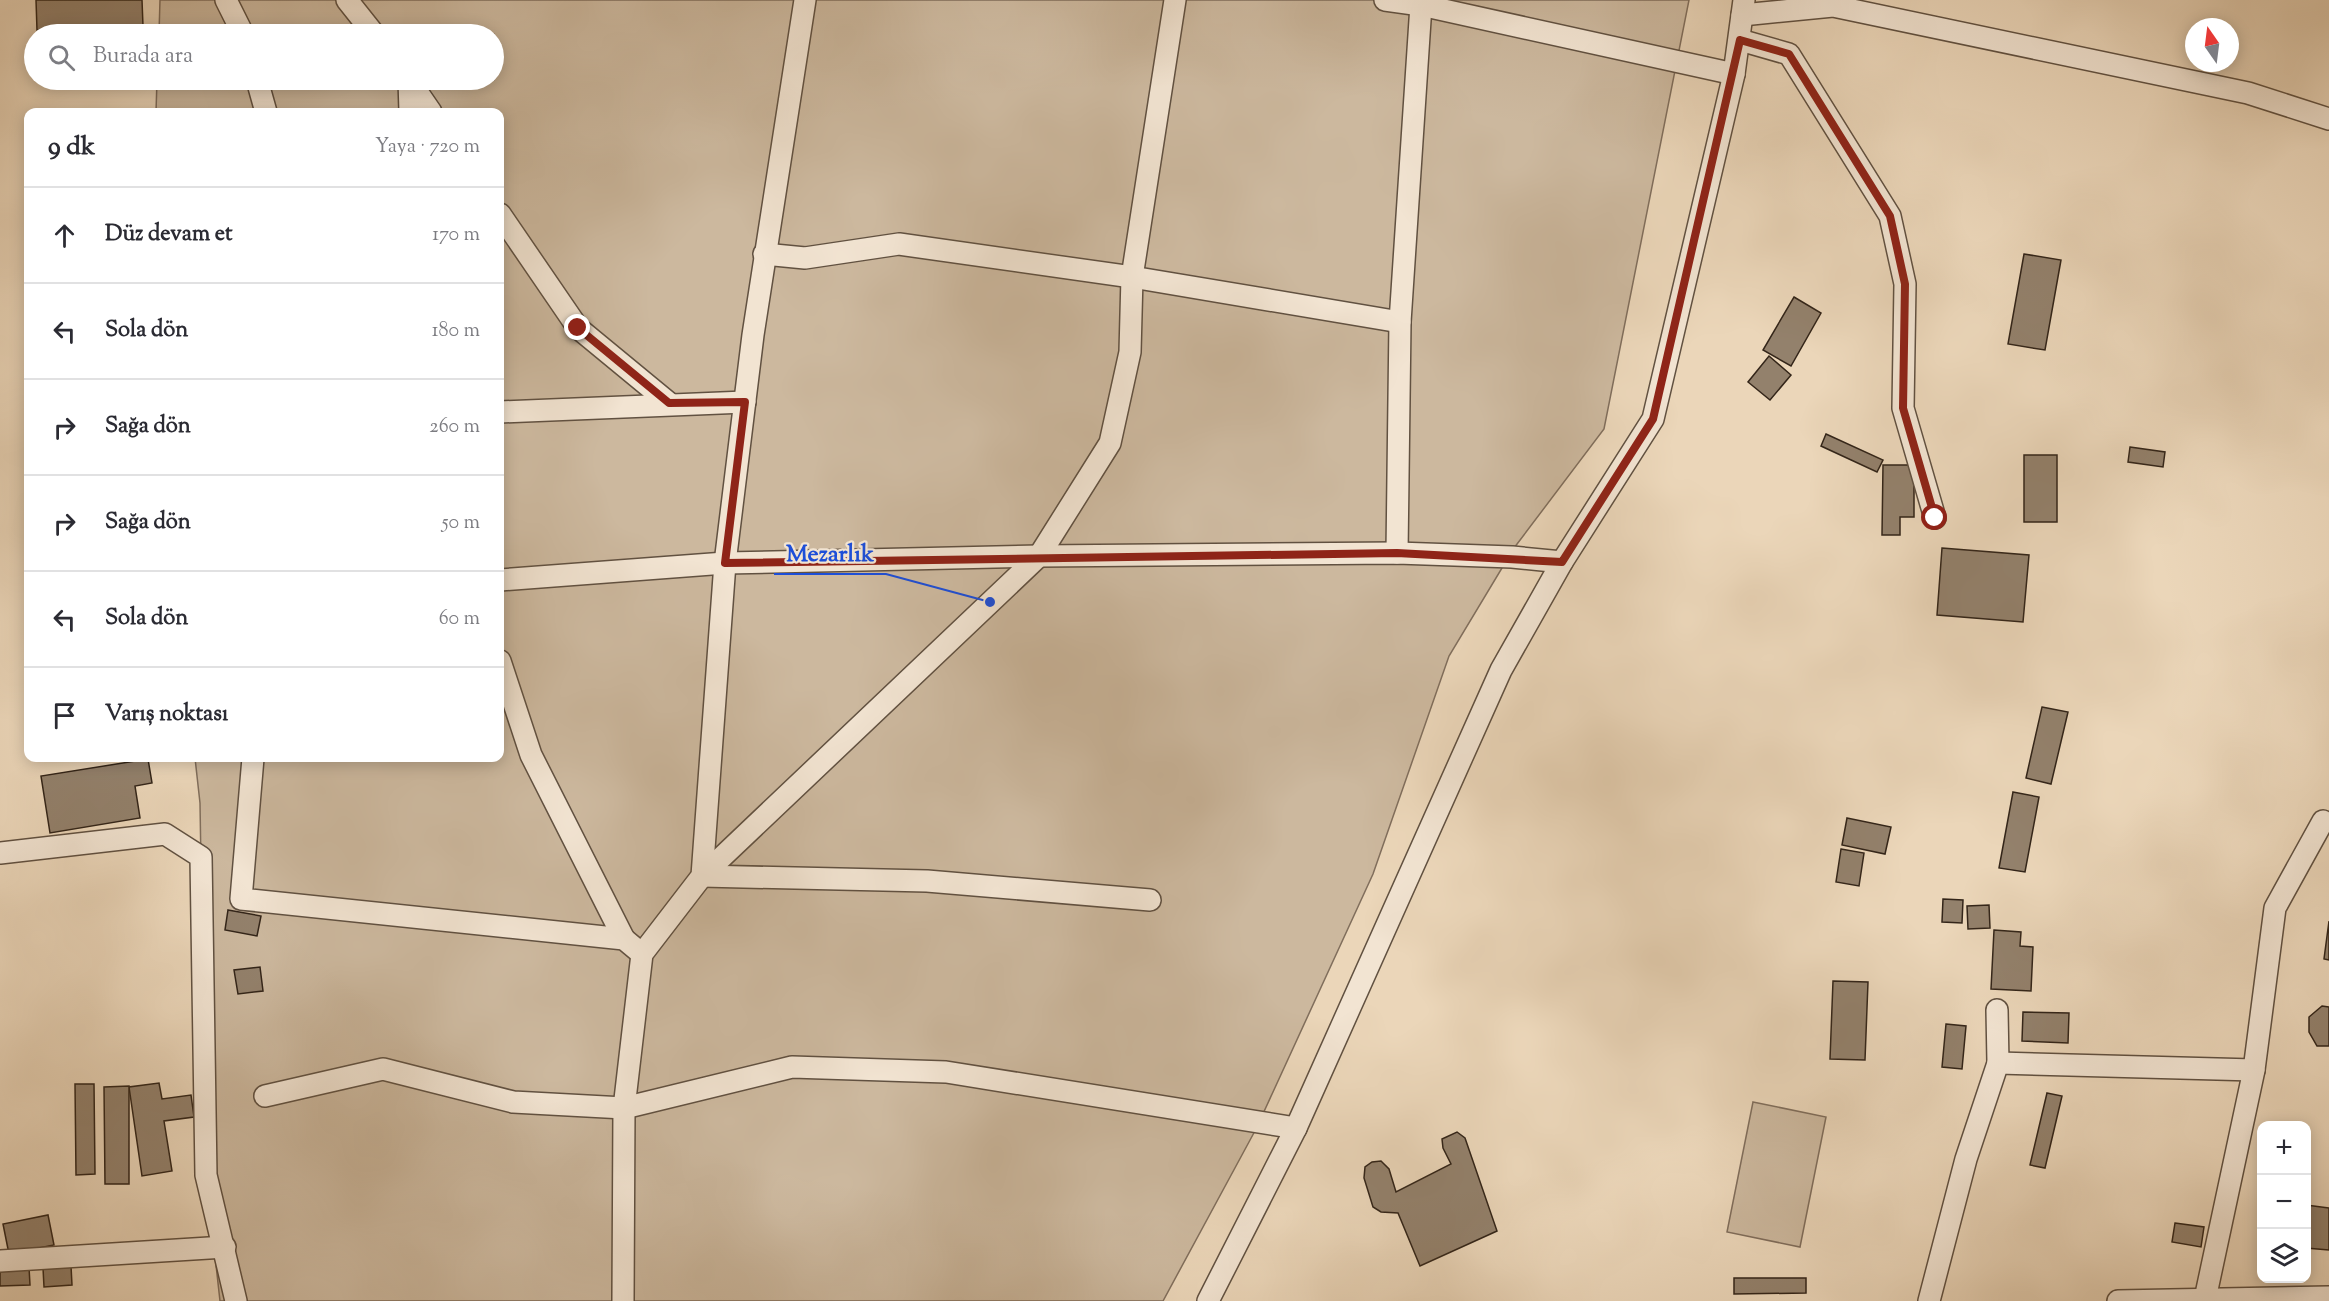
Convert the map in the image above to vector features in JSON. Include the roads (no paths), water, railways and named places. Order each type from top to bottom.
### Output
[{"type":"street","points":[[226,0],[238,24]]},
{"type":"street","points":[[347,0],[366,24]]},
{"type":"street","points":[[702,876],[725,563],[764,254],[805,0]]},
{"type":"street","points":[[623,1301],[624,1108],[642,954],[702,876],[1039,556],[1110,443],[1130,352],[1132,278],[1174,0]]},
{"type":"street","points":[[1385,0],[1421,5],[1734,74]]},
{"type":"street","points":[[1397,553],[1400,322],[1421,5]]},
{"type":"street","points":[[1208,1301],[1296,1128],[1501,670],[1562,562],[1653,419],[1734,74],[1743,7],[1833,6],[2248,93],[2329,119]]},
{"type":"street","points":[[1740,40],[1789,54],[1890,216],[1905,284],[1903,408],[1935,518]]},
{"type":"street","points":[[260,90],[265,108]]},
{"type":"street","points":[[409,90],[410,108]]},
{"type":"street","points":[[416,90],[428,108]]},
{"type":"street","points":[[504,220],[578,328],[669,403]]},
{"type":"street","points":[[764,254],[805,258],[899,244],[1132,278],[1400,322]]},
{"type":"street","points":[[504,412],[669,403],[745,402]]},
{"type":"street","points":[[504,580],[725,563],[1039,556],[1397,553],[1562,562]]},
{"type":"street","points":[[504,673],[531,754],[624,939],[642,954]]},
{"type":"street","points":[[253,762],[241,899],[624,939]]},
{"type":"street","points":[[2205,1299],[2254,1070],[2275,908],[2323,821]]},
{"type":"street","points":[[0,853],[165,834],[201,857],[206,1175],[236,1301]]},
{"type":"street","points":[[702,876],[927,881],[1150,900]]},
{"type":"street","points":[[1929,1301],[1966,1159],[1998,1063],[1996,1010]]},
{"type":"street","points":[[1998,1063],[2254,1070]]},
{"type":"street","points":[[265,1096],[383,1069],[513,1102],[624,1108],[792,1067],[946,1072],[1296,1128]]},
{"type":"street","points":[[0,1261],[225,1248]]},
{"type":"street","points":[[2118,1301],[2329,1297]]},
{"type":"place","name":"Mezarlık","points":[[990,602]]}]
